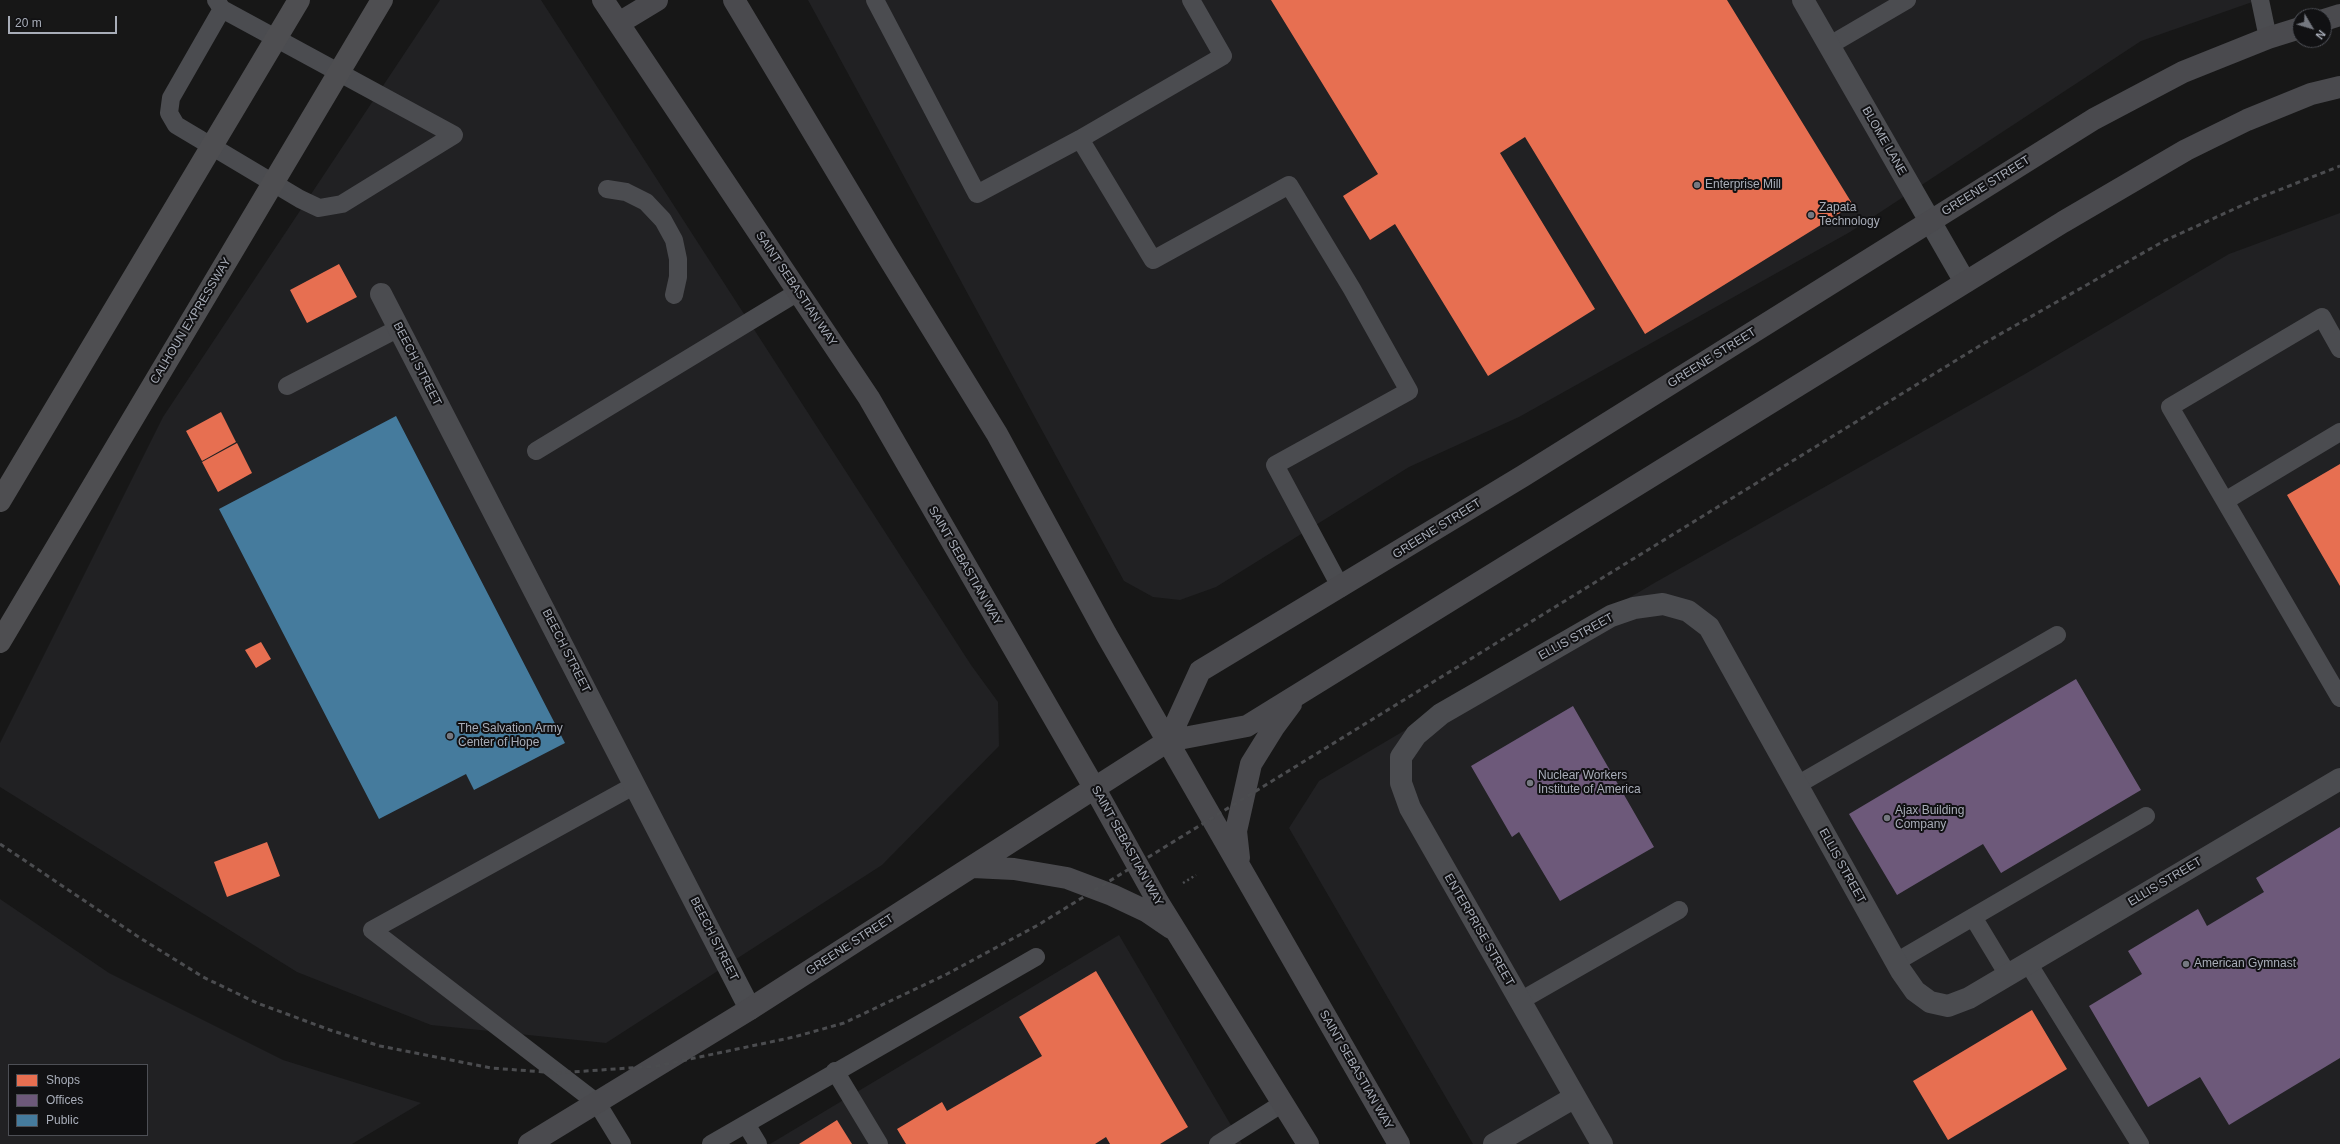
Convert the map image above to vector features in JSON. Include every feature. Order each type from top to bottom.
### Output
[{"type":"highway","points":[[0,501],[299,0]]},
{"type":"highway","name":"CALHOUN EXPRESSWAY","points":[[0,642],[382,0]]},
{"type":"main road","name":"SAINT SEBASTIAN WAY","points":[[603,0],[869,398],[1095,788],[1158,902],[1308,1144]]},
{"type":"main road","points":[[619,24],[657,0]]},
{"type":"main road","name":"SAINT SEBASTIAN WAY","points":[[734,0],[885,252],[997,434],[1106,634],[1399,1144]]},
{"type":"main road","name":"GREENE STREET","points":[[1168,741],[1200,671],[1341,588],[2094,119],[2183,72],[2268,38],[2292,30]]},
{"type":"main road","name":"GREENE STREET","points":[[529,1144],[750,1009],[1168,741],[1247,726],[1965,282],[2063,222],[2186,150],[2246,120],[2311,94],[2340,87]]},
{"type":"main road","points":[[1240,865],[1236,831],[1251,764],[1274,727],[1294,700],[1311,686]]},
{"type":"main road","points":[[973,867],[1014,869],[1067,878],[1112,895],[1146,911],[1177,932]]},
{"type":"street","name":"BLOME LANE","points":[[1803,0],[1965,282]]},
{"type":"street","name":"BEECH STREET","points":[[381,294],[750,1009]]},
{"type":"street","name":"ELLIS STREET","points":[[1401,757],[1416,735],[1448,710],[1611,616],[1634,608],[1663,604],[1688,610],[1709,627],[1896,962],[1915,991],[1930,1002],[1948,1006],[1969,998],[2340,779]]},
{"type":"street","name":"ENTERPRISE STREET","points":[[1401,757],[1401,783],[1410,808],[1602,1144]]},
{"type":"street","points":[[1494,1144],[1575,1097]]},
{"type":"lane","points":[[875,0],[977,194],[1080,139],[1223,56],[1191,0]]},
{"type":"lane","points":[[1830,45],[1907,0]]},
{"type":"lane","points":[[2260,0],[2268,38]]},
{"type":"lane","points":[[219,5],[454,135],[342,204],[319,208],[300,199],[176,126],[169,113],[171,98],[219,5]]},
{"type":"lane","points":[[1080,139],[1153,260],[1289,185],[1352,289],[1410,391],[1275,465],[1341,588]]},
{"type":"lane","points":[[606,189],[626,192],[646,202],[663,220],[674,240],[678,259],[678,277],[674,295]]},
{"type":"lane","points":[[536,451],[798,292]]},
{"type":"lane","points":[[2338,692],[2170,407],[2322,317],[2340,349]]},
{"type":"lane","points":[[287,386],[399,328]]},
{"type":"lane","points":[[2225,501],[2340,432]]},
{"type":"lane","points":[[1797,785],[2057,635]]},
{"type":"lane","points":[[622,1144],[596,1103],[372,930],[635,785]]},
{"type":"lane","points":[[1896,962],[2146,816]]},
{"type":"lane","points":[[1520,1001],[1679,910]]},
{"type":"lane","points":[[1973,917],[2008,975]]},
{"type":"lane","points":[[711,1144],[1036,957]]},
{"type":"lane","points":[[2028,963],[2140,1144]]},
{"type":"lane","points":[[835,1072],[879,1144]]},
{"type":"lane","points":[[1218,1144],[1282,1103]]},
{"type":"lane","points":[[746,1124],[758,1144]]},
{"type":"path","points":[[1180,884],[1196,875]]},
{"type":"shaded area","points":[[440,0],[541,0],[971,665],[998,702],[999,746],[882,865],[606,1043],[431,1025],[297,972],[0,787],[0,743],[163,417]]},
{"type":"shaded area","points":[[808,0],[2258,0],[2141,41],[1850,232],[1519,417],[1409,467],[1216,587],[1180,600],[1153,597],[1124,581]]},
{"type":"shaded area","points":[[2340,213],[2340,1144],[1473,1144],[1289,828],[1319,781],[1656,582],[2025,374],[2229,254]]},
{"type":"shaded area","points":[[0,899],[109,973],[283,1060],[421,1103],[352,1144],[0,1144]]},
{"type":"shaded area","points":[[1119,935],[1242,1144],[770,1144]]},
{"type":"building: Shops","name":"Enterprise Mill","points":[[1271,0],[1727,0],[1853,205],[1645,334],[1525,137],[1500,153],[1595,309],[1488,376],[1395,224],[1370,240],[1343,196],[1378,174]]},
{"type":"building: Shops","points":[[339,264],[357,297],[307,323],[290,290]]},
{"type":"building: Shops","points":[[221,412],[236,442],[202,461],[186,431]]},
{"type":"building: Shops","points":[[237,443],[252,473],[218,492],[202,462]]},
{"type":"building: Shops","points":[[2340,464],[2340,586],[2287,495]]},
{"type":"building: Shops","points":[[261,642],[271,659],[256,668],[245,650]]},
{"type":"building: Shops","points":[[267,842],[280,876],[227,897],[214,862]]},
{"type":"building: Shops","points":[[1096,971],[1188,1127],[1160,1144],[1110,1144],[1106,1137],[1095,1144],[906,1144],[897,1129],[942,1102],[947,1111],[1042,1056],[1019,1017]]},
{"type":"building: Shops","points":[[2032,1010],[2067,1069],[1948,1140],[1913,1081]]},
{"type":"building: Shops","points":[[837,1120],[852,1144],[799,1144]]},
{"type":"building: Offices","points":[[2076,679],[2141,790],[2001,873],[1983,844],[1897,895],[1849,814]]},
{"type":"building: Offices","points":[[1573,706],[1654,847],[1560,901],[1519,832],[1512,837],[1471,766]]},
{"type":"building: Offices","points":[[2340,827],[2340,1058],[2229,1125],[2200,1077],[2148,1107],[2089,1006],[2142,974],[2128,951],[2198,909],[2207,926],[2264,892],[2256,878]]},
{"type":"building: Public","points":[[396,416],[565,743],[474,790],[466,774],[379,819],[219,509]]},
{"type":"railway","points":[[0,844],[137,936],[203,977],[257,1003],[330,1030],[380,1046],[491,1068],[558,1073],[657,1066],[794,1037],[844,1023],[947,974],[1038,925],[1981,345],[2164,241],[2256,199],[2340,166]]},
{"type":"place","name":"Enterprise Mill","points":[[1697,185]]},
{"type":"place","name":"Zapata Technology","points":[[1811,215]]},
{"type":"place","name":"The Salvation Army Center of Hope","points":[[450,736]]},
{"type":"place","name":"Nuclear Workers Institute of America","points":[[1530,783]]},
{"type":"place","name":"Ajax Building Company","points":[[1887,818]]},
{"type":"place","name":"American Gymnast","points":[[2186,964]]}]
